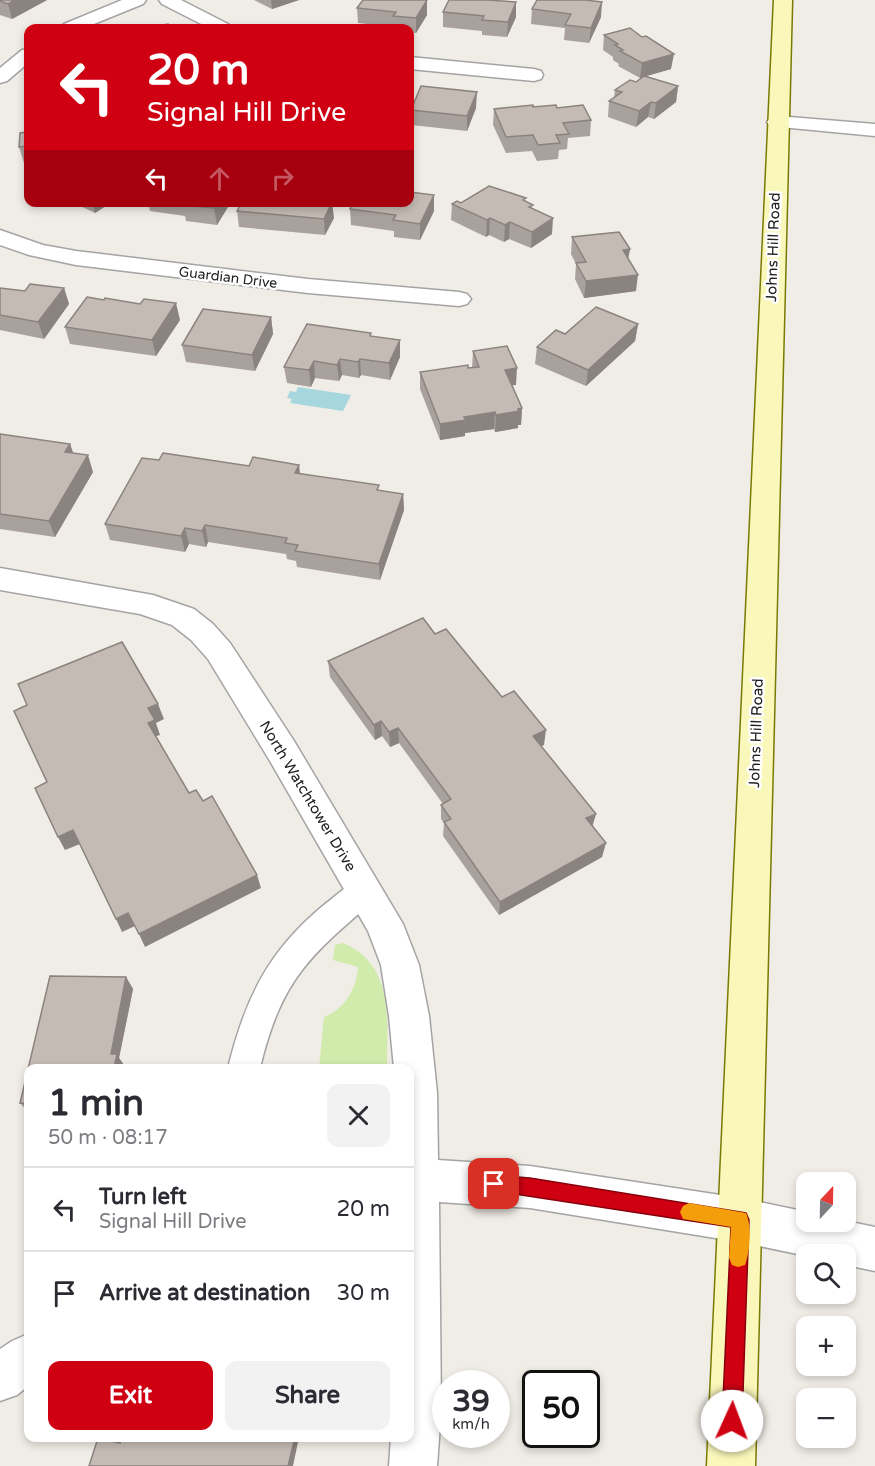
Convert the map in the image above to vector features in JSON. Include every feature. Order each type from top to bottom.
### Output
[{"type":"main road","name":"Johns Hill Road","points":[[731,1466],[783,0]]},
{"type":"street","points":[[80,24],[137,0]]},
{"type":"street","points":[[168,0],[214,24]]},
{"type":"street","points":[[0,77],[24,57]]},
{"type":"street","points":[[414,63],[534,75]]},
{"type":"street","points":[[777,122],[875,130]]},
{"type":"street","name":"Guardian Drive","points":[[0,237],[23,247],[71,257],[288,284],[459,299]]},
{"type":"street","name":"North Watchtower Drive","points":[[0,579],[142,603],[183,617],[202,632],[219,651],[282,751],[384,924],[400,965],[414,1064]]},
{"type":"street","name":"North Watchtower Drive","points":[[414,1068],[417,1093],[414,1145]]},
{"type":"street","points":[[414,1179],[530,1187],[740,1220],[875,1248]]},
{"type":"street","name":"North Watchtower Drive","points":[[412,1466],[417,1411],[418,1276],[414,1211]]},
{"type":"street","points":[[0,1378],[24,1360]]},
{"type":"lane","points":[[245,1064],[250,1042],[268,996],[297,950],[365,890]]},
{"type":"green space","points":[[343,943],[360,953],[372,965],[380,980],[387,1013],[387,1064],[319,1064],[324,1017],[343,1004],[352,990],[357,975],[358,967],[333,960],[335,945]]},
{"type":"water","points":[[298,387],[351,395],[343,411],[290,403],[292,399],[287,398],[290,391],[296,392]]},
{"type":"building","points":[[0,0],[15,0],[8,4]]},
{"type":"building","points":[[363,0],[427,0],[416,18],[393,16],[396,12],[357,8]]},
{"type":"building","points":[[449,0],[516,2],[508,22],[482,20],[484,16],[443,12]]},
{"type":"building","points":[[537,0],[602,2],[591,28],[565,25],[571,14],[532,9]]},
{"type":"building","points":[[630,28],[674,54],[642,63],[620,51],[623,50],[615,45],[618,44],[604,35]]},
{"type":"building","points":[[644,76],[678,86],[656,103],[651,102],[639,111],[609,101],[622,92],[615,90],[630,80],[636,82]]},
{"type":"building","points":[[421,86],[477,92],[467,116],[414,110],[414,103]]},
{"type":"building","points":[[533,105],[533,107],[556,105],[557,108],[583,105],[591,120],[563,123],[569,134],[556,135],[560,143],[538,145],[533,135],[506,137],[494,109]]},
{"type":"building","points":[[24,132],[24,146],[19,147],[20,133]]},
{"type":"building","points":[[489,186],[526,198],[523,200],[533,205],[529,207],[553,218],[532,232],[510,222],[505,225],[490,218],[487,220],[452,204],[457,201],[461,203]]},
{"type":"building","points":[[414,192],[434,195],[420,224],[393,220],[396,215],[350,209],[351,207],[414,207]]},
{"type":"building","points":[[239,207],[330,207],[324,219],[237,211]]},
{"type":"building","points":[[619,232],[630,249],[623,250],[638,275],[586,281],[576,263],[586,262],[572,237]]},
{"type":"building","points":[[30,284],[64,288],[38,322],[0,315],[0,288],[25,291]]},
{"type":"building","points":[[87,297],[140,304],[144,299],[176,303],[152,340],[65,327]]},
{"type":"building","points":[[596,307],[638,324],[588,370],[537,347],[556,330],[565,334]]},
{"type":"building","points":[[203,309],[271,317],[252,355],[182,345]]},
{"type":"building","points":[[307,324],[371,333],[370,336],[400,340],[389,363],[340,359],[337,365],[314,361],[309,370],[284,367]]},
{"type":"building","points":[[507,346],[517,368],[505,370],[522,408],[518,409],[519,411],[464,417],[466,420],[440,424],[420,372],[468,365],[468,368],[479,367],[473,351]]},
{"type":"building","points":[[0,434],[70,444],[65,452],[88,455],[49,521],[0,514]]},
{"type":"building","points":[[163,453],[249,466],[253,457],[299,465],[295,473],[379,485],[377,490],[403,494],[379,564],[295,551],[298,545],[285,543],[287,538],[205,525],[202,531],[185,528],[181,536],[105,524],[142,458],[159,460]]},
{"type":"building","points":[[423,618],[435,634],[446,629],[502,697],[514,691],[546,730],[533,736],[596,814],[586,818],[606,843],[500,902],[444,822],[451,819],[441,805],[451,799],[398,728],[389,732],[381,721],[374,725],[328,661]]},
{"type":"building","points":[[122,642],[158,704],[148,708],[155,720],[148,723],[189,793],[196,790],[203,801],[212,796],[257,875],[139,934],[128,913],[116,919],[73,830],[58,837],[35,788],[47,782],[14,711],[27,705],[18,684]]},
{"type":"building","points":[[50,976],[126,977],[111,1054],[117,1054],[115,1064],[29,1064]]},
{"type":"building","points":[[24,1086],[24,1104],[20,1103]]},
{"type":"building","points":[[97,1442],[294,1442],[288,1466],[89,1466]]},
{"type":"slow traffic","points":[[689,1212],[740,1220],[738,1258]]},
{"type":"route","points":[[494,1184],[530,1187],[740,1220],[732,1421]]}]
